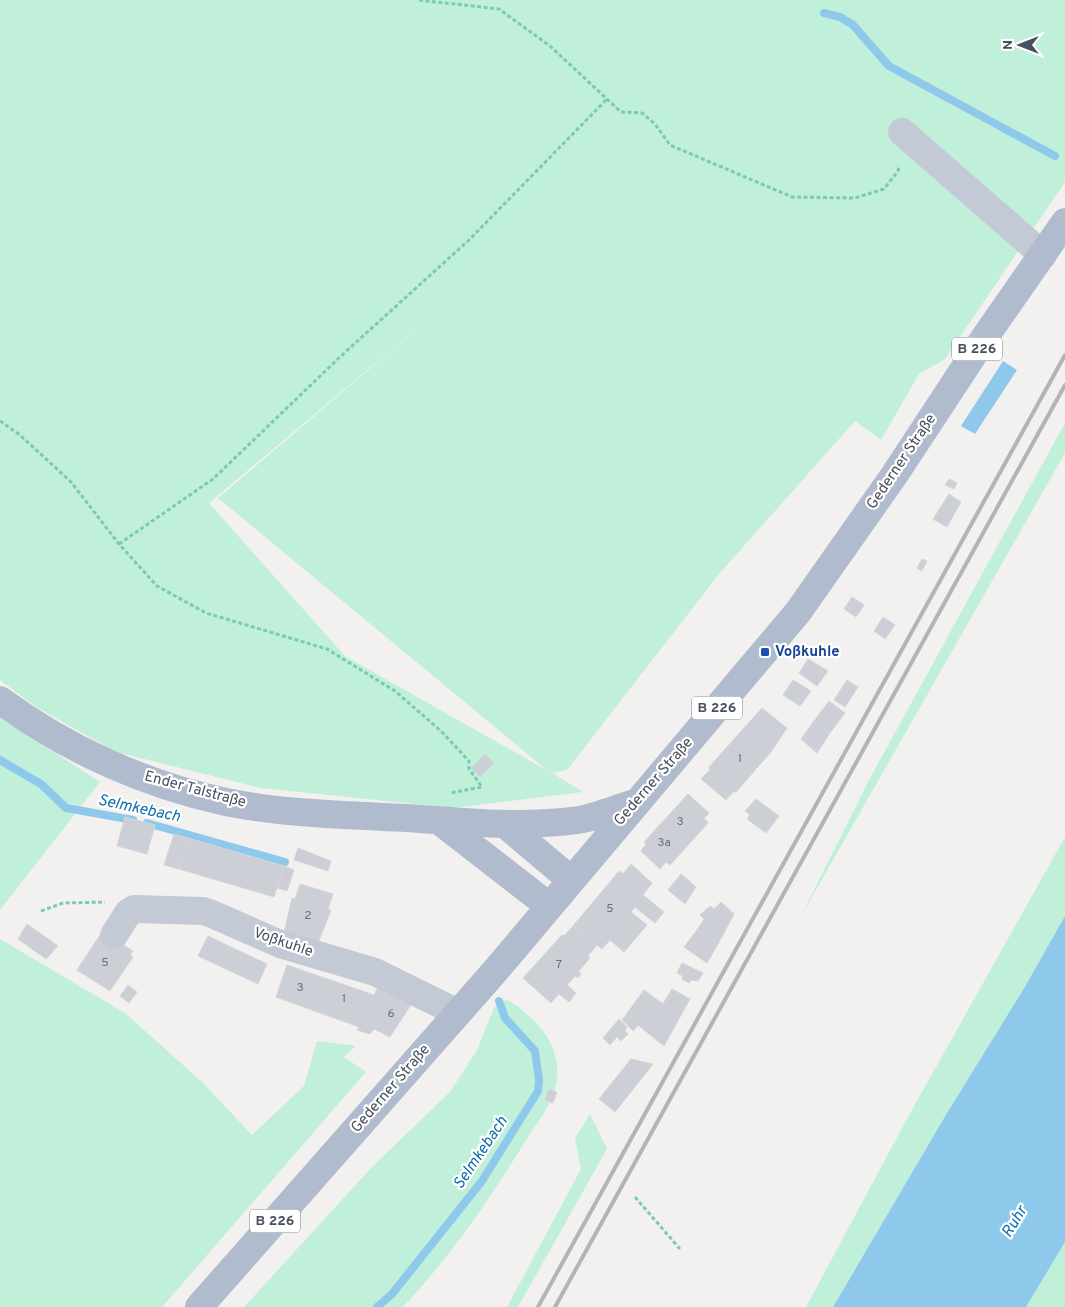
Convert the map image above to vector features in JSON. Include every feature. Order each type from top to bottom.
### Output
[{"type":"main road","name":"Gederner Straße","points":[[199,1307],[458,1013],[798,612],[895,474],[985,337],[1065,222]]},
{"type":"main road","name":"Ender Talstraße","points":[[0,700],[24,718],[124,770],[170,787],[226,802],[285,811],[508,826],[580,820],[636,802]]},
{"type":"main road","points":[[438,820],[549,906]]},
{"type":"main road","points":[[508,826],[571,880]]},
{"type":"street","points":[[902,132],[1043,256]]},
{"type":"street","points":[[114,935],[128,912],[134,909]]},
{"type":"street","name":"Voßkuhle","points":[[134,909],[203,911],[280,944],[375,972],[458,1013]]},
{"type":"path","points":[[419,0],[498,9],[550,46],[621,112],[642,113],[654,124],[670,145],[792,197],[855,198],[884,189],[898,171],[902,132]]},
{"type":"path","points":[[119,544],[213,479],[341,356],[469,240],[607,99]]},
{"type":"path","points":[[0,422],[20,435],[72,482],[119,544],[156,586],[206,613],[327,649],[395,691],[441,731],[468,762],[469,768],[482,786]]},
{"type":"path","points":[[42,911],[63,903],[84,901],[118,903],[134,909]]},
{"type":"path","points":[[635,1197],[680,1249]]},
{"type":"green space","points":[[0,0],[1065,0],[1065,182],[945,359],[919,374],[881,440],[855,421],[719,574],[567,770],[552,773],[583,792],[453,808],[261,788],[116,752],[36,707],[0,680]],"holes":[[[439,310],[218,498],[548,771],[345,656],[209,503]]]},
{"type":"green space","points":[[1065,423],[1065,453],[800,918],[869,780]]},
{"type":"green space","points":[[0,717],[100,782],[0,910]]},
{"type":"green space","points":[[1065,837],[1065,916],[1023,990],[947,1113],[833,1307],[806,1307],[908,1117]]},
{"type":"green space","points":[[0,939],[125,1013],[202,1082],[252,1135],[304,1086],[317,1041],[356,1046],[344,1057],[366,1072],[162,1307],[0,1307]]},
{"type":"green space","points":[[505,1000],[522,1010],[544,1032],[552,1046],[557,1062],[556,1087],[546,1110],[500,1182],[454,1246],[421,1287],[403,1307],[244,1307],[372,1167],[450,1092],[477,1050],[494,1008]]},
{"type":"green space","points":[[590,1114],[607,1149],[518,1307],[507,1307],[581,1169],[575,1138]]},
{"type":"green space","points":[[1065,1242],[1065,1307],[1026,1307]]},
{"type":"water","points":[[1003,361],[1017,370],[975,434],[961,426]]},
{"type":"water","name":"Ruhr","points":[[1065,916],[1065,1242],[1026,1307],[833,1307],[947,1113],[1023,990]]},
{"type":"building","points":[[949,479],[957,483],[954,489],[945,485]]},
{"type":"building","points":[[949,494],[961,502],[947,527],[933,519]]},
{"type":"building","points":[[922,559],[927,561],[922,571],[917,568]]},
{"type":"building","points":[[852,597],[864,605],[856,617],[844,609]]},
{"type":"building","points":[[883,617],[895,625],[885,639],[874,631]]},
{"type":"building","points":[[808,659],[828,671],[817,686],[799,673]]},
{"type":"building","points":[[793,680],[811,691],[800,706],[783,695]]},
{"type":"building","points":[[847,680],[858,687],[845,707],[834,700]]},
{"type":"building","points":[[829,701],[845,713],[830,733],[814,721]]},
{"type":"building","points":[[762,708],[787,728],[771,752],[736,792],[734,791],[726,800],[701,779],[710,770],[709,767]]},
{"type":"building","points":[[814,721],[830,733],[817,753],[801,739]]},
{"type":"building","points":[[485,754],[494,763],[480,777],[471,768]]},
{"type":"building","points":[[688,794],[709,813],[704,818],[708,823],[670,865],[666,862],[660,869],[641,851],[646,844],[644,842]]},
{"type":"building","points":[[756,799],[779,816],[766,833],[747,819],[750,815],[745,811]]},
{"type":"building","points":[[125,817],[155,825],[147,854],[117,846]]},
{"type":"building","points":[[174,834],[188,838],[179,869],[164,865]]},
{"type":"building","points":[[188,838],[284,866],[274,897],[179,869]]},
{"type":"building","points":[[298,848],[331,861],[328,871],[294,860]]},
{"type":"building","points":[[631,864],[652,883],[643,895],[664,912],[655,923],[635,907],[631,912],[647,925],[624,952],[610,940],[602,949],[573,926],[619,871],[623,874]]},
{"type":"building","points":[[284,866],[294,870],[287,891],[277,888]]},
{"type":"building","points":[[681,874],[696,887],[685,904],[668,890]]},
{"type":"building","points":[[300,884],[333,894],[328,909],[331,910],[316,948],[283,937],[292,898],[295,899]]},
{"type":"building","points":[[721,902],[734,914],[718,944],[697,930],[704,919],[700,915],[710,906],[714,909]]},
{"type":"building","points":[[27,924],[58,946],[46,959],[18,939]]},
{"type":"building","points":[[573,926],[597,945],[588,956],[590,958],[578,972],[581,974],[578,978],[575,976],[567,985],[576,993],[569,1002],[559,994],[551,1003],[523,978],[562,935],[564,936]]},
{"type":"building","points":[[697,930],[718,944],[707,963],[684,947]]},
{"type":"building","points":[[100,935],[114,944],[116,940],[133,951],[130,955],[133,957],[110,991],[77,970]]},
{"type":"building","points":[[208,936],[267,964],[258,984],[198,956]]},
{"type":"building","points":[[682,963],[703,973],[698,981],[691,980],[689,983],[682,979],[683,976],[677,973]]},
{"type":"building","points":[[287,965],[374,995],[381,982],[414,1000],[390,1037],[374,1029],[370,1034],[357,1030],[359,1027],[276,997]]},
{"type":"building","points":[[128,985],[137,992],[129,1003],[120,996]]},
{"type":"building","points":[[672,989],[690,999],[664,1046],[638,1025],[633,1031],[622,1020],[644,990],[663,1004]]},
{"type":"building","points":[[619,1019],[627,1027],[625,1031],[628,1034],[621,1041],[617,1037],[610,1045],[603,1038]]},
{"type":"building","points":[[631,1059],[653,1064],[615,1112],[599,1099]]},
{"type":"building","points":[[549,1089],[557,1092],[553,1103],[545,1100]]},
{"type":"waterway","points":[[824,13],[840,17],[853,25],[889,66],[1055,156]]},
{"type":"waterway","name":"Selmkebach","points":[[0,760],[41,784],[66,808],[133,820]]},
{"type":"waterway","name":"Selmkebach","points":[[147,823],[285,862]]},
{"type":"waterway","name":"Selmkebach","points":[[377,1307],[392,1294],[482,1181],[538,1091],[539,1080],[535,1051],[505,1018],[499,1001]]},
{"type":"railway","points":[[538,1307],[1065,355]]},
{"type":"railway","points":[[555,1307],[1065,385]]},
{"type":"place","name":"Voßkuhle","points":[[765,652]]}]
